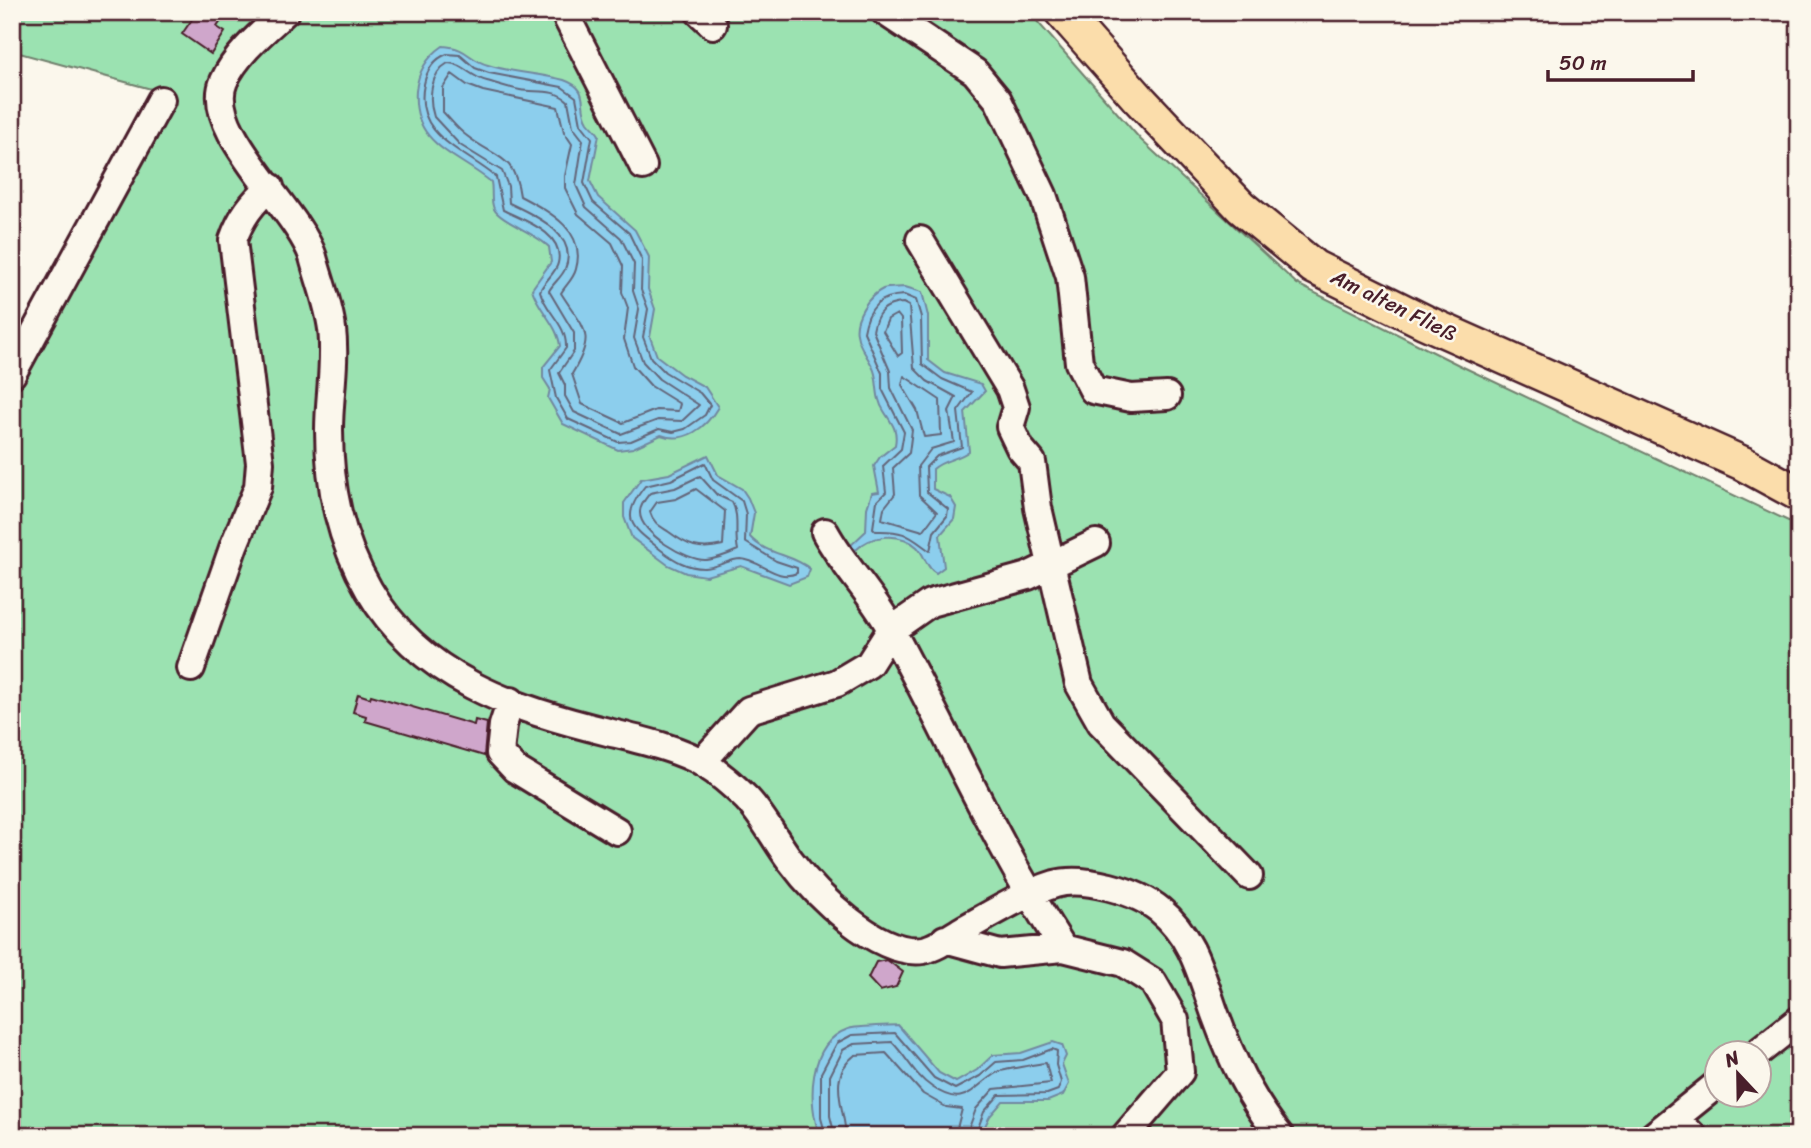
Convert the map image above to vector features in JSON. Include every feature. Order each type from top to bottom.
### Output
[{"type":"main road","name":"Am alten Fließ","points":[[1062,12],[1138,98],[1241,207],[1314,267],[1425,322],[1742,463],[1799,494]]},
{"type":"street","points":[[285,12],[249,46],[223,82],[219,102],[240,148],[270,187],[310,249],[332,327],[333,377],[329,430],[335,507],[344,541],[370,592],[395,628],[436,665],[475,689],[702,762],[748,800],[793,865],[851,923],[889,947],[925,950],[1059,883],[1121,887],[1160,909],[1192,946],[1216,1018],[1254,1105],[1280,1136]]},
{"type":"street","points":[[564,12],[643,166]]},
{"type":"street","points":[[885,12],[975,72],[998,100],[1043,195],[1070,277],[1079,363],[1093,390],[1131,398],[1167,396]]},
{"type":"street","points":[[12,374],[161,100]]},
{"type":"street","points":[[191,668],[234,545],[258,486],[260,463],[233,240],[239,223],[252,203],[270,187]]},
{"type":"street","points":[[919,240],[1010,389],[1016,407],[1010,427],[1020,448],[1032,462],[1079,684],[1088,704],[1101,723],[1249,876]]},
{"type":"street","points":[[825,532],[890,631],[1029,896],[1063,948]]},
{"type":"street","points":[[702,762],[749,710],[837,682],[869,664],[890,631],[930,603],[1028,576],[1096,543]]},
{"type":"street","points":[[511,701],[503,725],[500,753],[515,769],[617,831]]},
{"type":"street","points":[[945,939],[1000,954],[1063,948],[1123,963],[1153,982],[1175,1020],[1180,1072],[1125,1136]]},
{"type":"street","points":[[1772,1041],[1799,1020]]},
{"type":"street","points":[[1653,1136],[1684,1127],[1702,1104]]},
{"type":"green space","points":[[12,12],[1029,12],[1141,140],[1297,284],[1461,366],[1799,526],[1799,1136],[12,1136],[12,390],[173,95],[12,51]]},
{"type":"water","points":[[443,46],[463,51],[488,65],[564,80],[578,88],[588,122],[599,135],[590,181],[598,197],[635,230],[649,257],[648,289],[655,309],[650,337],[657,356],[682,375],[705,387],[718,407],[707,422],[694,432],[678,437],[661,435],[633,448],[618,450],[563,424],[548,398],[550,389],[543,378],[543,367],[560,346],[552,324],[532,289],[551,262],[549,247],[498,214],[493,206],[491,182],[439,146],[421,124],[416,91],[419,77],[428,60]]},
{"type":"water","points":[[905,287],[922,292],[928,316],[928,360],[945,373],[981,384],[985,391],[965,412],[969,451],[933,469],[933,489],[950,497],[956,507],[954,519],[940,535],[944,567],[936,573],[917,547],[902,539],[877,538],[856,550],[850,546],[866,531],[867,508],[872,493],[879,492],[874,466],[880,457],[895,445],[896,439],[894,427],[881,406],[873,369],[858,340],[858,321],[863,308],[877,292],[885,288]]},
{"type":"water","points":[[708,455],[718,475],[742,489],[748,498],[754,513],[750,537],[756,543],[803,564],[810,569],[807,577],[789,584],[741,566],[706,576],[686,573],[668,565],[632,538],[624,517],[624,503],[641,479],[669,474]]},
{"type":"water","points":[[898,1025],[939,1073],[956,1082],[977,1070],[993,1055],[1021,1053],[1053,1042],[1062,1045],[1066,1056],[1062,1064],[1069,1084],[1063,1095],[1048,1101],[1003,1101],[990,1116],[980,1136],[820,1136],[813,1107],[813,1091],[818,1060],[825,1047],[835,1036],[848,1029]]},
{"type":"building","points":[[197,12],[227,12],[217,27],[225,32],[211,54],[182,34]]},
{"type":"building","points":[[358,694],[370,698],[371,695],[474,725],[475,720],[487,723],[484,756],[365,721],[366,716],[353,712]]},
{"type":"building","points":[[887,960],[903,972],[896,987],[880,991],[868,978],[876,962]]}]
